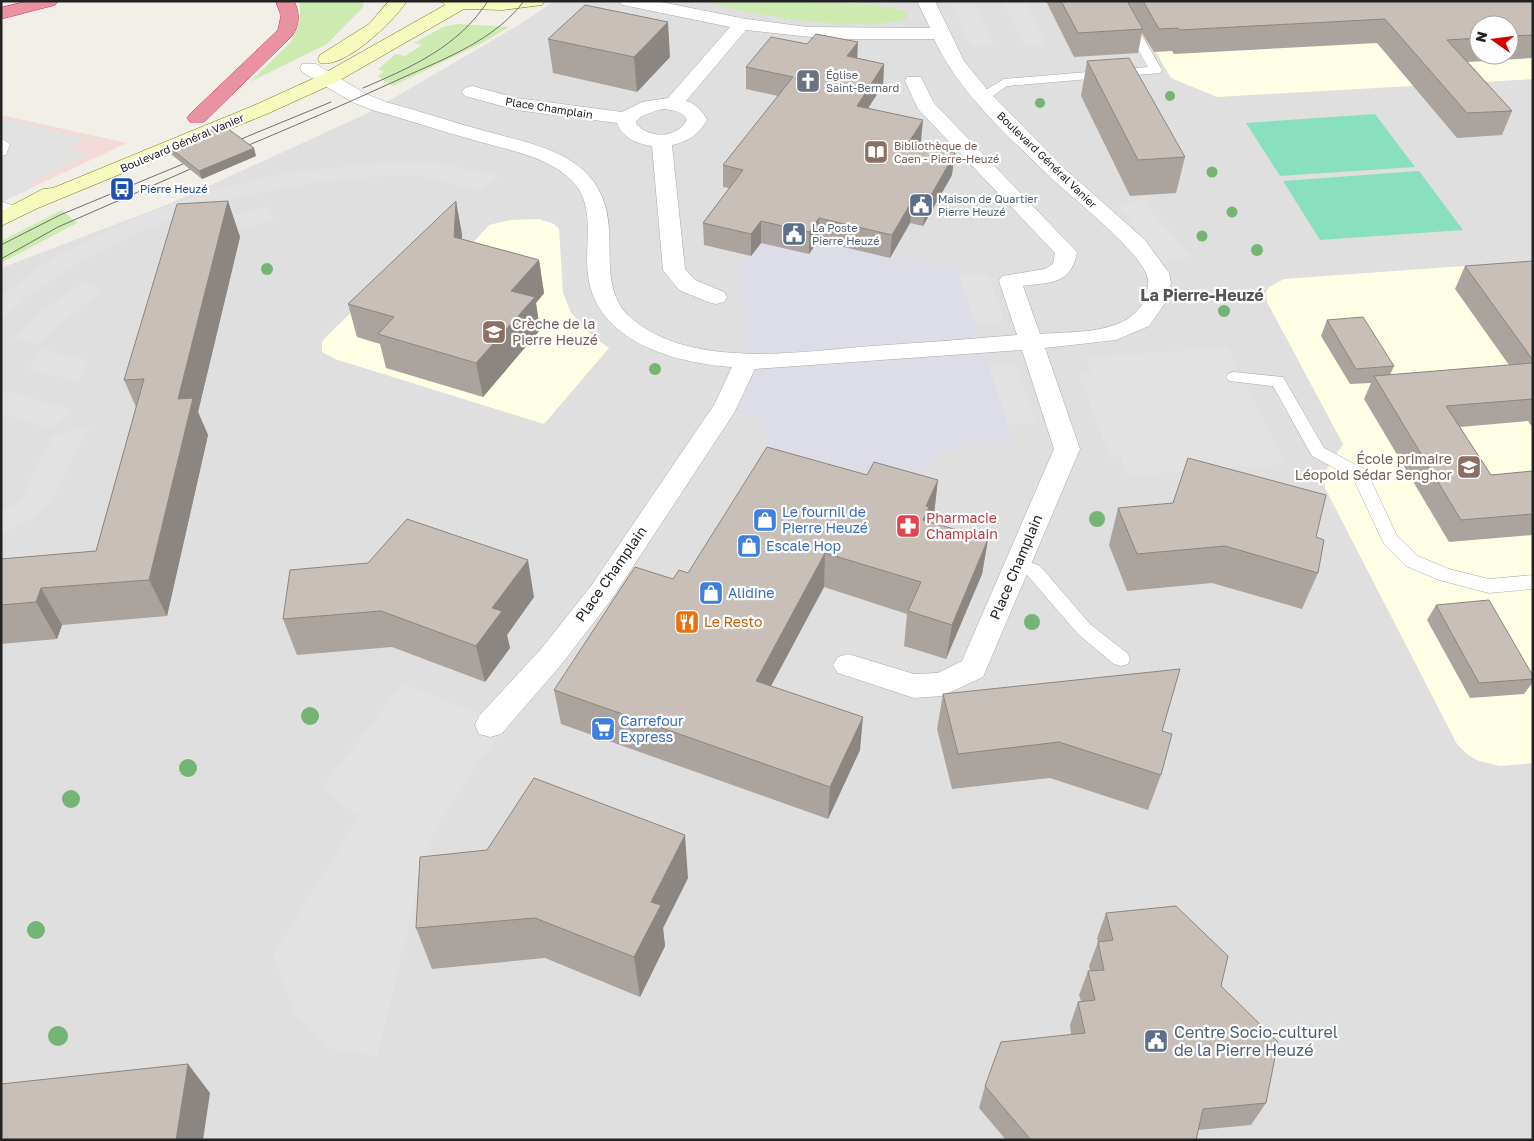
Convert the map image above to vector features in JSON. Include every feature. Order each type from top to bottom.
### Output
[{"type":"highway","points":[[1,14],[49,1]]},
{"type":"highway","points":[[197,118],[286,32],[290,19],[290,9],[284,1]]},
{"type":"street","points":[[398,1],[392,13],[359,48],[319,74],[359,98],[379,106],[548,158],[564,165],[583,180],[592,194],[596,205],[602,291],[618,318],[635,333],[674,349],[747,361],[1030,342]]},
{"type":"street","points":[[455,2],[507,6],[536,1]]},
{"type":"street","points":[[628,1],[742,24],[815,32],[939,32]]},
{"type":"street","points":[[667,1],[691,13]]},
{"type":"street","name":"Boulevard Général Vanier","points":[[926,1],[955,64],[983,97],[1053,168],[1137,245],[1155,268],[1160,283],[1155,302],[1149,312],[1131,327],[1116,333],[1093,337],[1030,342]]},
{"type":"street","name":"Boulevard Général Vanier","points":[[13,210],[262,109],[319,74],[455,2]]},
{"type":"street","points":[[673,104],[742,24]]},
{"type":"street","name":"Boulevard Général Vanier","points":[[13,210],[103,163],[197,118],[319,74]]},
{"type":"street","name":"Place Champlain","points":[[848,665],[914,686],[942,684],[974,669],[1067,449],[1010,281],[1051,275],[1063,267],[1066,252],[925,105],[914,81]]},
{"type":"street","name":"Place Champlain","points":[[472,92],[516,104],[628,119]]},
{"type":"street","points":[[650,104],[673,104],[690,110],[697,120],[690,132],[683,136],[662,140],[639,136],[628,126],[628,119],[640,108],[650,104]]},
{"type":"street","points":[[662,140],[674,270],[687,285],[716,297]]},
{"type":"street","name":"Place Champlain","points":[[490,725],[551,657],[601,593],[726,408],[747,361]]},
{"type":"lane","points":[[983,97],[1004,83],[1156,70],[1116,1]]},
{"type":"lane","points":[[1,142],[4,144],[1,152]]},
{"type":"lane","points":[[1234,377],[1278,381],[1318,452],[1360,474],[1390,540],[1412,561],[1445,574],[1489,586],[1533,582]]},
{"type":"lane","points":[[1018,563],[1034,571],[1084,629],[1121,659]]},
{"type":"shaded area","points":[[554,1],[1533,1],[1533,1140],[1,1140],[1,268],[169,204],[368,113],[522,23]]},
{"type":"shaded area","points":[[951,1],[974,1],[994,45],[971,47]]},
{"type":"shaded area","points":[[1003,1],[1025,1],[1047,46],[1025,47]]},
{"type":"shaded area","points":[[1126,1],[1469,20],[1469,65],[1519,65],[1519,22],[1533,23],[1533,79],[1217,97],[1171,78]]},
{"type":"shaded area","points":[[1,115],[127,143],[1,202]]},
{"type":"shaded area","points":[[1,118],[82,138],[70,149],[90,154],[31,183],[27,191],[1,202]]},
{"type":"shaded area","points":[[398,161],[438,163],[498,176],[481,191],[418,175],[318,182],[240,197],[192,212],[136,233],[76,264],[33,292],[1,319],[1,297],[53,258],[109,230],[159,209],[212,191],[283,173]]},
{"type":"shaded area","points":[[1142,200],[1191,256],[1164,262],[1116,205]]},
{"type":"shaded area","points":[[268,207],[274,220],[215,236],[227,217]]},
{"type":"shaded area","points":[[539,219],[554,224],[559,229],[563,293],[571,313],[593,337],[609,348],[544,424],[335,359],[322,352],[322,342],[326,337],[384,280],[443,277],[489,225],[510,220]]},
{"type":"shaded area","points":[[818,241],[890,258],[896,256],[957,269],[1013,441],[965,445],[935,456],[925,467],[909,495],[770,455],[762,415],[742,416],[747,361],[740,264],[751,256],[761,243],[809,254]]},
{"type":"shaded area","points":[[1533,261],[1533,763],[1500,766],[1479,761],[1468,755],[1457,744],[1325,488],[1323,475],[1343,444],[1267,302],[1266,292],[1269,287],[1284,279]]},
{"type":"shaded area","points":[[989,274],[1004,322],[975,324],[959,275]]},
{"type":"shaded area","points":[[83,282],[103,291],[61,323],[40,344],[13,339],[39,314]]},
{"type":"shaded area","points":[[1227,348],[1285,464],[1128,476],[1121,456],[1110,457],[1079,375],[1093,374],[1086,357]]},
{"type":"shaded area","points":[[42,349],[88,361],[78,382],[29,369]]},
{"type":"shaded area","points":[[1014,364],[1037,422],[1009,425],[989,366]]},
{"type":"shaded area","points":[[3,390],[74,410],[50,429],[1,413]]},
{"type":"shaded area","points":[[90,426],[71,460],[57,491],[36,516],[1,534],[1,512],[22,499],[37,465],[54,435]]},
{"type":"shaded area","points":[[403,683],[508,727],[477,763],[438,825],[427,849],[377,1056],[331,1048],[295,1013],[273,955],[360,815],[350,811],[322,788]]},
{"type":"green space","points":[[300,1],[362,1],[364,6],[327,44],[250,82],[291,42],[300,21]]},
{"type":"green space","points":[[702,1],[843,3],[894,8],[907,12],[906,20],[857,24],[830,23],[776,17]]},
{"type":"green space","points":[[458,24],[509,27],[484,42],[393,86],[377,76],[384,72],[378,69],[396,54],[405,56],[422,45],[414,43],[443,27]]},
{"type":"green space","points":[[1375,114],[1415,167],[1280,176],[1246,123]]},
{"type":"green space","points":[[1419,171],[1463,230],[1320,240],[1283,181]]},
{"type":"green space","points":[[62,210],[77,223],[1,263],[1,241]]},
{"type":"building","points":[[1061,1],[1127,1],[1143,29],[1078,33]]},
{"type":"building","points":[[1143,1],[1533,1],[1533,35],[1519,36],[1519,15],[1469,15],[1469,39],[1447,40],[1512,111],[1467,113],[1385,19],[1179,30],[1178,28],[1159,29]]},
{"type":"building","points":[[585,5],[668,22],[634,57],[548,39]]},
{"type":"building","points":[[816,34],[858,42],[847,56],[884,64],[857,106],[923,120],[909,142],[955,153],[926,204],[912,201],[892,235],[819,218],[809,232],[761,221],[751,234],[703,223],[743,170],[723,165],[793,77],[746,67],[771,37],[807,44]]},
{"type":"building","points":[[1129,58],[1185,157],[1138,160],[1087,61]]},
{"type":"building","points":[[223,125],[254,148],[199,171],[169,147]]},
{"type":"building","points":[[228,201],[178,399],[193,398],[149,580],[41,588],[36,602],[1,605],[1,559],[96,551],[144,379],[124,380],[177,204]]},
{"type":"building","points":[[456,201],[454,237],[539,260],[511,291],[535,297],[476,363],[378,334],[394,317],[348,304]]},
{"type":"building","points":[[1533,261],[1533,360],[1465,266]]},
{"type":"building","points":[[1363,317],[1394,366],[1356,369],[1327,320]]},
{"type":"building","points":[[1533,363],[1533,399],[1446,406],[1491,475],[1533,471],[1533,514],[1461,520],[1374,376]]},
{"type":"building","points":[[767,447],[867,475],[874,462],[938,480],[926,506],[929,507],[923,520],[988,539],[952,625],[908,611],[921,582],[825,553],[756,681],[863,717],[830,787],[554,690],[635,567],[673,579],[679,570],[688,573]]},
{"type":"building","points":[[1188,458],[1326,495],[1316,537],[1324,540],[1318,573],[1225,546],[1137,554],[1118,508],[1173,503]]},
{"type":"building","points":[[407,519],[528,560],[492,608],[502,611],[476,646],[381,611],[283,619],[290,570],[368,563]]},
{"type":"building","points":[[1489,600],[1533,679],[1479,683],[1436,605]]},
{"type":"building","points":[[1180,669],[1162,731],[1172,734],[1161,775],[1059,742],[958,754],[943,694]]},
{"type":"building","points":[[534,778],[685,835],[651,902],[661,905],[634,957],[535,918],[416,928],[420,857],[487,850]]},
{"type":"building","name":"Centre Socio-culturel de la Pierre Heuzé","points":[[1176,906],[1228,956],[1221,986],[1278,1042],[1266,1103],[1203,1109],[1196,1140],[1031,1140],[985,1086],[1001,1042],[1085,1033],[1078,1002],[1095,1000],[1088,971],[1104,970],[1098,942],[1113,940],[1106,913]]},
{"type":"building","points":[[188,1064],[176,1140],[1,1140],[1,1084]]},
{"type":"tram line","points":[[363,88],[433,54],[463,31],[488,1]]},
{"type":"tram line","points":[[237,150],[341,106],[469,47],[499,27],[524,1]]},
{"type":"tram line","points":[[229,144],[331,102]]},
{"type":"tram line","points":[[1,245],[60,215],[195,159]]},
{"type":"tram line","points":[[1,259],[58,227],[202,164]]},
{"type":"place","name":"Église Saint-Bernard","points":[[808,81]]},
{"type":"place","name":"Bibliothèque de Caen - Pierre-Heuzé","points":[[876,152]]},
{"type":"place","name":"Pierre Heuzé","points":[[122,189]]},
{"type":"place","name":"Maison de Quartier Pierre Heuzé","points":[[921,205]]},
{"type":"place","name":"La Poste Pierre Heuzé","points":[[794,234]]},
{"type":"place","name":"Crèche de la Pierre Heuzé","points":[[494,332]]},
{"type":"place","name":"École primaire Léopold Sédar Senghor","points":[[1469,467]]},
{"type":"place","name":"Le fournil de Pierre Heuzé","points":[[765,520]]},
{"type":"place","name":"Pharmacie Champlain","points":[[908,526]]},
{"type":"place","name":"Escale Hop","points":[[749,546]]},
{"type":"place","name":"Alidine","points":[[711,593]]},
{"type":"place","name":"Le Resto","points":[[687,622]]},
{"type":"place","name":"Carrefour Express","points":[[603,729]]},
{"type":"place","name":"Centre Socio-culturel de la Pierre Heuzé","points":[[1156,1041]]},
{"type":"district","name":"La Pierre-Heuzé","points":[[1202,295]]}]
